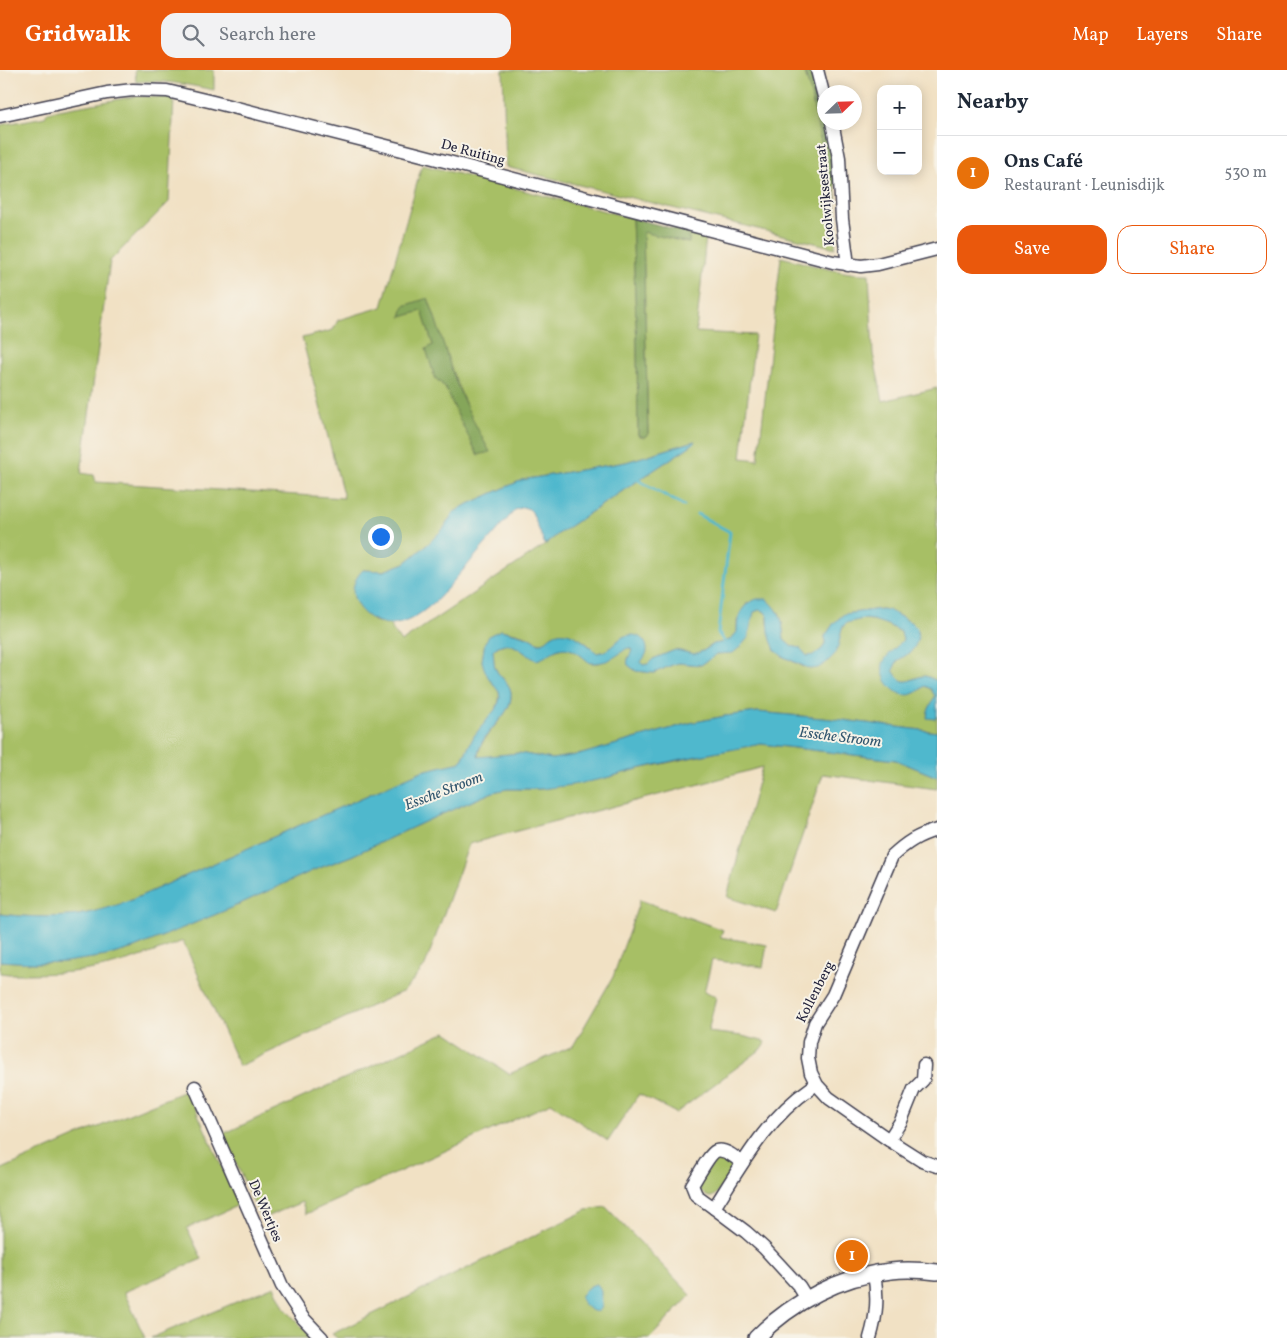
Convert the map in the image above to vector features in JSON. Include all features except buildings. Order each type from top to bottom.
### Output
[{"type":"street","points":[[817,70],[821,85]]},
{"type":"street","name":"De Ruiting","points":[[0,116],[107,93],[132,90],[167,91],[833,262],[861,266],[878,264],[937,249]]},
{"type":"street","name":"Koolwijksestraat","points":[[834,130],[840,158],[842,219],[848,265]]},
{"type":"street","name":"Kollenberg","points":[[937,830],[924,833],[905,844],[892,856],[833,995],[814,1023],[809,1042],[808,1058],[811,1073],[817,1085],[829,1098],[889,1140],[922,1160],[937,1166]]},
{"type":"street","points":[[889,1140],[901,1121],[914,1089],[923,1080],[924,1065]]},
{"type":"street","name":"De Wertjes","points":[[195,1087],[282,1286],[304,1318],[322,1338]]},
{"type":"street","points":[[714,1208],[760,1136],[788,1105],[811,1088]]},
{"type":"street","points":[[742,1163],[723,1151],[716,1151],[692,1185],[696,1195],[746,1232],[764,1248],[807,1299]]},
{"type":"street","points":[[756,1338],[780,1316],[834,1285],[891,1271],[937,1272]]},
{"type":"street","points":[[870,1338],[875,1321],[877,1292],[874,1274]]},
{"type":"green space","points":[[135,70],[214,70],[214,90],[166,82],[136,82]]},
{"type":"green space","points":[[503,70],[804,70],[837,216],[835,248],[506,167]]},
{"type":"green space","points":[[804,70],[817,70],[821,85],[817,85],[817,123]]},
{"type":"green space","points":[[137,96],[174,98],[169,202],[110,261],[81,473],[94,475],[96,482],[344,498],[302,338],[333,330],[338,320],[382,307],[422,165],[632,218],[638,435],[644,437],[648,434],[643,231],[688,243],[689,239],[686,232],[706,237],[696,332],[755,335],[741,458],[758,460],[781,257],[836,271],[869,274],[873,354],[883,401],[937,388],[937,681],[925,676],[905,681],[897,676],[893,670],[897,661],[910,652],[912,623],[888,610],[881,609],[844,614],[834,623],[825,636],[825,644],[822,649],[814,655],[807,656],[800,648],[791,646],[784,640],[779,612],[747,603],[737,621],[737,632],[731,639],[714,644],[694,654],[675,650],[653,659],[648,664],[642,665],[641,662],[647,652],[619,640],[609,649],[597,653],[582,640],[573,637],[553,635],[541,643],[524,635],[501,630],[485,642],[482,661],[499,692],[498,705],[474,737],[461,762],[422,771],[127,902],[70,916],[39,917],[0,914],[0,125],[45,117],[48,112]],"holes":[[[428,298],[451,369],[470,415],[478,455],[446,389],[440,382],[433,345],[422,310],[402,316]],[[695,441],[401,642],[389,624],[373,621],[363,570],[384,571],[405,563],[444,528],[453,513],[464,506],[522,480],[626,462]]]},
{"type":"green space","points":[[819,130],[832,130],[837,216]]},
{"type":"green space","points":[[632,218],[686,232],[689,239],[689,243],[643,232],[648,435],[644,437],[638,435]]},
{"type":"green space","points":[[428,298],[459,390],[490,452],[478,455],[446,389],[435,378],[426,349],[433,345],[422,311],[401,317],[404,306]]},
{"type":"green space","points":[[764,611],[768,616],[768,624],[782,656],[804,667],[838,647],[843,627],[849,622],[866,619],[872,620],[901,632],[903,640],[891,653],[882,669],[919,691],[925,686],[931,689],[935,696],[927,715],[935,719],[937,716],[937,732],[758,712],[690,723],[582,754],[552,759],[519,753],[478,758],[484,741],[510,704],[510,688],[494,665],[493,650],[498,646],[512,645],[529,656],[568,648],[591,663],[599,663],[630,647],[632,650],[628,659],[628,665],[636,671],[654,673],[678,663],[701,665],[717,654],[724,653],[751,628],[754,612]]},
{"type":"green space","points":[[761,744],[896,760],[937,777],[937,789],[823,774],[776,913],[727,897],[762,767],[469,844],[425,966],[404,991],[239,1066],[183,941],[115,965],[100,968],[56,973],[0,973],[0,961],[65,962],[106,956],[134,948],[224,911],[314,870],[351,856],[493,792],[507,789],[541,789],[602,779],[638,769]]},
{"type":"green space","points":[[640,900],[723,930],[720,937],[767,945],[763,967],[712,960],[704,992],[716,997],[708,1032],[742,1036],[766,1042],[764,1047],[676,1113],[639,1094],[608,1141],[551,1103],[306,1214],[302,1202],[261,1219],[223,1134],[446,1032],[509,1074],[573,1046],[613,977]]},
{"type":"green space","points":[[187,1090],[239,1205],[187,1228],[202,1259],[124,1292],[145,1338],[0,1338],[0,1170]]},
{"type":"green space","points":[[716,1158],[727,1159],[733,1167],[717,1193],[714,1196],[708,1197],[701,1191],[699,1183]]},
{"type":"green space","points":[[606,1207],[691,1295],[650,1338],[337,1338],[332,1334],[587,1210]]},
{"type":"green space","points":[[274,1286],[284,1307],[311,1338],[151,1338]]},
{"type":"water","points":[[695,441],[558,534],[545,545],[532,512],[523,507],[515,510],[439,598],[411,619],[401,623],[389,624],[378,622],[368,617],[355,600],[353,590],[356,580],[363,570],[384,571],[405,563],[444,528],[453,513],[464,506],[522,480],[626,462]]},
{"type":"water","name":"Essche Stroom","points":[[757,599],[767,599],[772,604],[781,618],[784,640],[791,646],[800,648],[807,656],[814,655],[822,649],[825,644],[825,636],[834,623],[844,614],[881,609],[888,610],[912,623],[917,629],[918,638],[915,646],[911,652],[897,661],[893,670],[901,680],[905,681],[925,676],[937,681],[937,716],[935,719],[927,718],[935,696],[931,689],[925,686],[912,694],[902,694],[892,689],[886,680],[883,664],[889,654],[903,640],[901,632],[873,620],[863,619],[846,623],[842,628],[838,647],[834,655],[818,668],[810,669],[782,656],[775,650],[769,632],[768,616],[764,611],[759,610],[754,612],[748,638],[733,653],[717,654],[701,665],[678,663],[654,673],[636,671],[628,665],[628,659],[632,650],[630,648],[609,660],[590,663],[578,653],[564,648],[536,660],[510,644],[499,646],[493,650],[494,665],[496,671],[510,689],[510,704],[501,719],[483,740],[479,748],[478,757],[519,753],[552,759],[582,754],[690,723],[758,712],[937,732],[937,777],[896,760],[761,744],[677,760],[572,785],[541,789],[507,789],[493,792],[351,856],[314,870],[224,911],[134,948],[106,956],[65,962],[0,961],[0,914],[39,917],[69,916],[127,902],[422,771],[461,762],[474,736],[498,706],[499,692],[488,677],[482,661],[485,642],[490,635],[501,630],[543,643],[559,633],[571,634],[597,653],[607,650],[626,636],[633,635],[640,637],[647,648],[647,652],[641,662],[643,665],[675,650],[694,654],[714,644],[731,639],[737,632],[741,612],[747,604]]},
{"type":"water","points":[[597,1284],[602,1304],[601,1309],[595,1312],[588,1308],[580,1298],[589,1287]]},
{"type":"waterway","points":[[638,480],[684,506]]},
{"type":"waterway","points":[[697,514],[730,532],[718,633],[724,641]]},
{"type":"place","name":"Ons Café","points":[[852,1256]]}]
